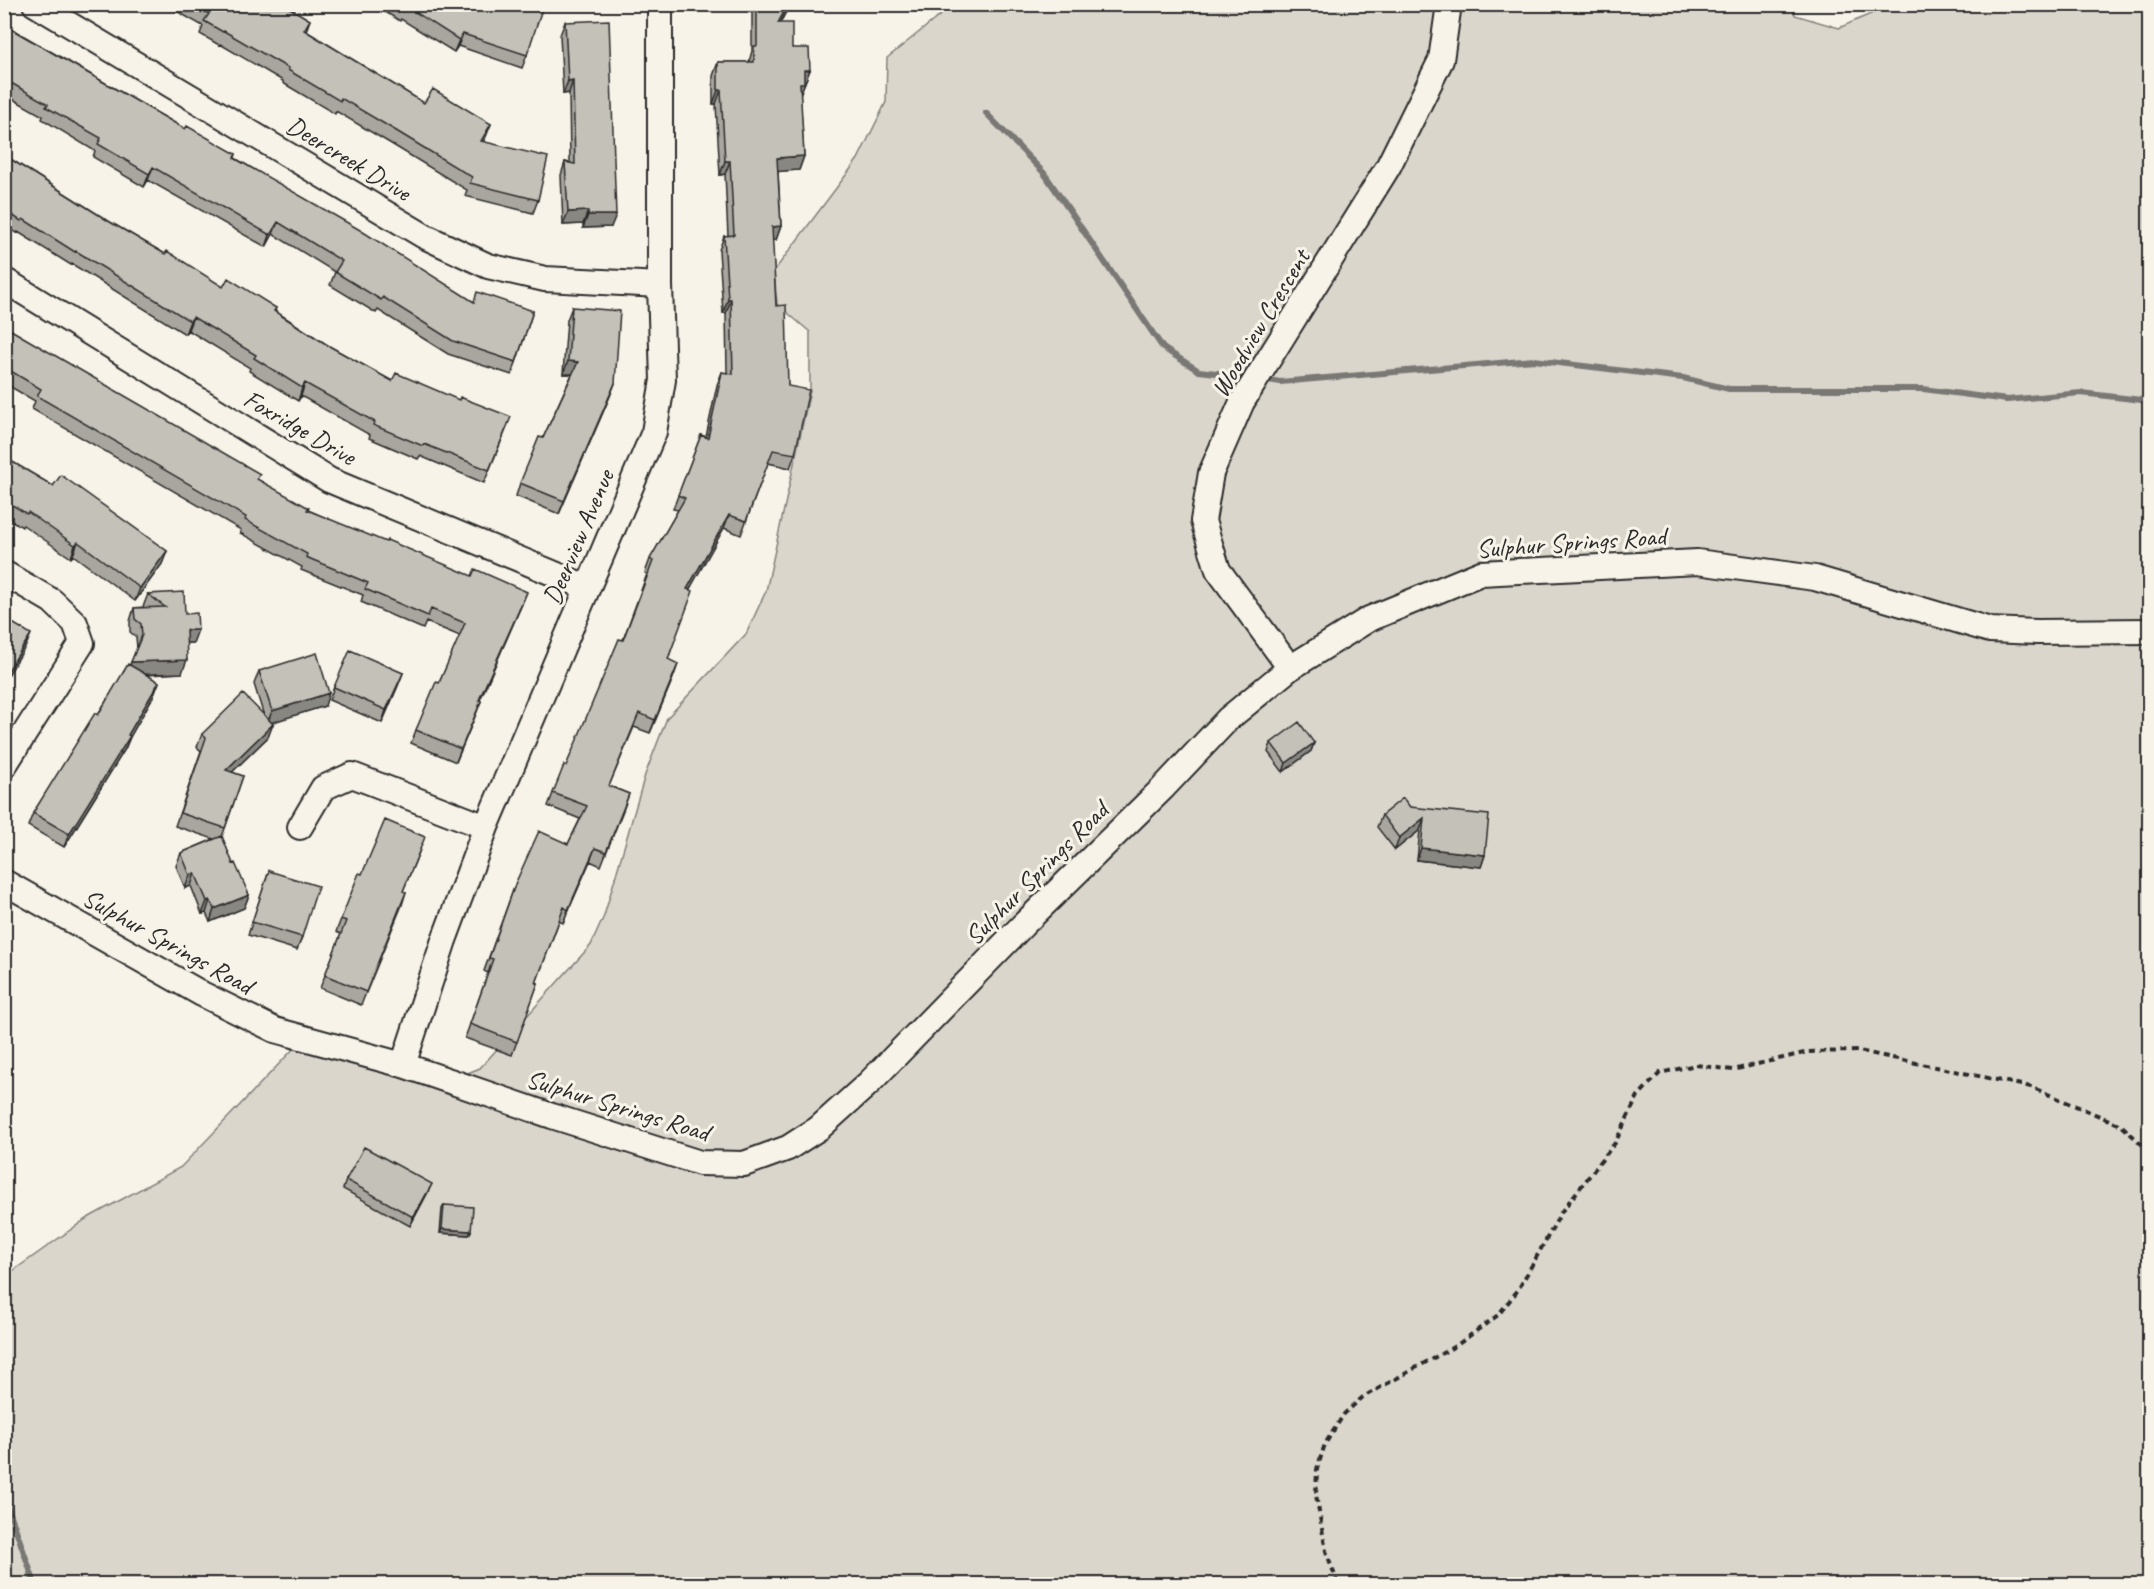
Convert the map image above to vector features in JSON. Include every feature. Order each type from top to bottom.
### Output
[{"type":"street","name":"Deercreek Drive","points":[[35,4],[424,236],[488,266],[545,279],[660,285]]},
{"type":"street","name":"Deerview Avenue","points":[[403,1065],[444,940],[486,827],[586,587],[654,432],[663,380],[660,285],[660,4]]},
{"type":"street","name":"Woodview Crescent","points":[[1290,668],[1218,570],[1203,521],[1211,473],[1242,402],[1388,167],[1441,60],[1449,4]]},
{"type":"street","name":"Foxridge Drive","points":[[4,280],[329,480],[586,587]]},
{"type":"street","name":"Sulphur Springs Road","points":[[4,882],[202,994],[275,1030],[403,1065],[700,1163],[744,1164],[788,1148],[819,1128],[870,1083],[1228,719],[1290,668],[1369,619],[1481,573],[1697,562],[1815,578],[1990,630],[2150,631]]},
{"type":"street","points":[[4,573],[52,601],[75,623],[82,643],[4,766]]},
{"type":"street","points":[[300,827],[323,788],[352,775],[486,827]]},
{"type":"path","points":[[1338,1584],[1326,1551],[1316,1495],[1317,1469],[1325,1444],[1344,1414],[1364,1397],[1457,1345],[1498,1315],[1518,1290],[1562,1211],[1615,1143],[1638,1096],[1660,1073],[1696,1065],[1733,1071],[1808,1052],[1859,1051],[2031,1087],[2121,1125],[2150,1152]]},
{"type":"shaded area","points":[[1792,4],[1795,15],[1839,28],[1891,5],[2149,5],[2149,1584],[5,1584],[4,1278],[86,1219],[181,1167],[298,1044],[438,1085],[480,1068],[591,945],[604,916],[645,775],[667,718],[746,634],[766,591],[810,391],[810,332],[777,304],[774,271],[858,159],[886,102],[887,58],[953,5]]},
{"type":"building","points":[[193,4],[283,4],[310,20],[304,30],[424,103],[433,89],[491,124],[481,141],[548,157],[538,200],[470,183],[472,177],[341,98],[340,101],[288,68],[204,21],[209,14]]},
{"type":"building","points":[[398,4],[529,4],[542,9],[527,55],[463,34],[459,40],[406,6],[405,8]]},
{"type":"building","points":[[757,4],[788,4],[778,23],[792,23],[792,48],[809,48],[810,70],[804,70],[804,83],[800,83],[804,156],[777,158],[781,226],[772,227],[776,306],[786,305],[788,386],[809,390],[795,454],[773,450],[746,521],[729,515],[687,589],[693,591],[668,659],[678,664],[655,720],[639,713],[609,786],[629,794],[606,852],[595,848],[568,910],[564,907],[517,1042],[470,1024],[493,959],[489,958],[516,882],[539,831],[568,844],[587,806],[553,793],[619,639],[623,640],[653,561],[650,559],[685,498],[678,495],[701,435],[708,438],[722,372],[733,374],[731,299],[728,299],[724,236],[734,235],[730,161],[725,161],[721,90],[718,90],[718,62],[754,62],[754,46],[757,46]]},
{"type":"building","points":[[609,20],[616,215],[588,215],[588,211],[568,212],[565,162],[575,164],[573,80],[568,81],[565,22]]},
{"type":"building","points":[[4,25],[185,129],[187,126],[236,154],[234,158],[360,230],[474,302],[477,292],[533,311],[516,362],[453,341],[383,297],[381,300],[335,272],[342,261],[278,222],[270,235],[153,167],[149,174],[98,144],[101,138],[46,107],[48,104],[4,79]]},
{"type":"building","points":[[4,155],[110,222],[165,254],[167,251],[223,287],[228,278],[276,308],[274,311],[329,346],[392,381],[396,373],[459,400],[460,397],[511,417],[489,470],[373,425],[375,422],[305,383],[302,388],[254,358],[256,355],[193,317],[190,321],[23,219],[21,221],[4,210]]},
{"type":"building","points":[[572,307],[620,311],[615,383],[564,501],[520,483],[539,437],[543,438],[578,362],[568,361]]},
{"type":"building","points":[[4,326],[260,474],[257,479],[309,508],[307,510],[386,542],[387,540],[472,576],[475,569],[527,592],[479,700],[481,701],[461,749],[416,730],[436,682],[439,683],[465,623],[431,609],[428,616],[365,589],[368,583],[306,557],[307,554],[245,520],[246,517],[37,396],[41,389],[4,367]]},
{"type":"building","points":[[4,457],[53,486],[61,475],[167,551],[140,588],[78,542],[75,545],[28,512],[27,514],[4,500]]},
{"type":"building","points":[[184,592],[185,614],[197,613],[198,630],[186,630],[187,660],[131,662],[142,635],[141,624],[135,619],[134,608],[165,607],[148,594]]},
{"type":"building","points":[[4,618],[31,634],[4,677]]},
{"type":"building","points":[[350,650],[403,673],[386,710],[334,687]]},
{"type":"building","points":[[317,653],[329,693],[272,711],[259,671]]},
{"type":"building","points":[[128,664],[159,682],[128,735],[130,736],[69,834],[33,813],[95,713],[98,715]]},
{"type":"building","points":[[243,694],[273,724],[226,770],[243,776],[225,828],[180,813],[206,738],[202,734]]},
{"type":"building","points":[[1299,722],[1314,743],[1286,763],[1271,743]]},
{"type":"building","points":[[1403,798],[1410,807],[1489,815],[1485,855],[1421,848],[1424,818],[1399,838],[1382,815]]},
{"type":"building","points":[[385,820],[425,837],[403,891],[406,892],[366,992],[325,975],[346,921],[341,919],[359,873],[362,874]]},
{"type":"building","points":[[222,836],[249,895],[214,909],[210,900],[207,901],[195,873],[190,875],[181,853]]},
{"type":"building","points":[[269,871],[318,886],[302,937],[252,922]]},
{"type":"building","points":[[364,1147],[432,1184],[413,1217],[346,1180]]},
{"type":"building","points":[[444,1205],[473,1207],[471,1231],[442,1229]]},
{"type":"waterway","points":[[986,113],[1044,173],[1163,348],[1199,371],[1250,377]]},
{"type":"waterway","points":[[1263,379],[1280,382],[1534,360],[1683,378],[1729,389],[1923,389],[2007,400],[2081,393],[2150,401]]},
{"type":"waterway","points":[[4,1504],[8,1507],[35,1584]]}]
